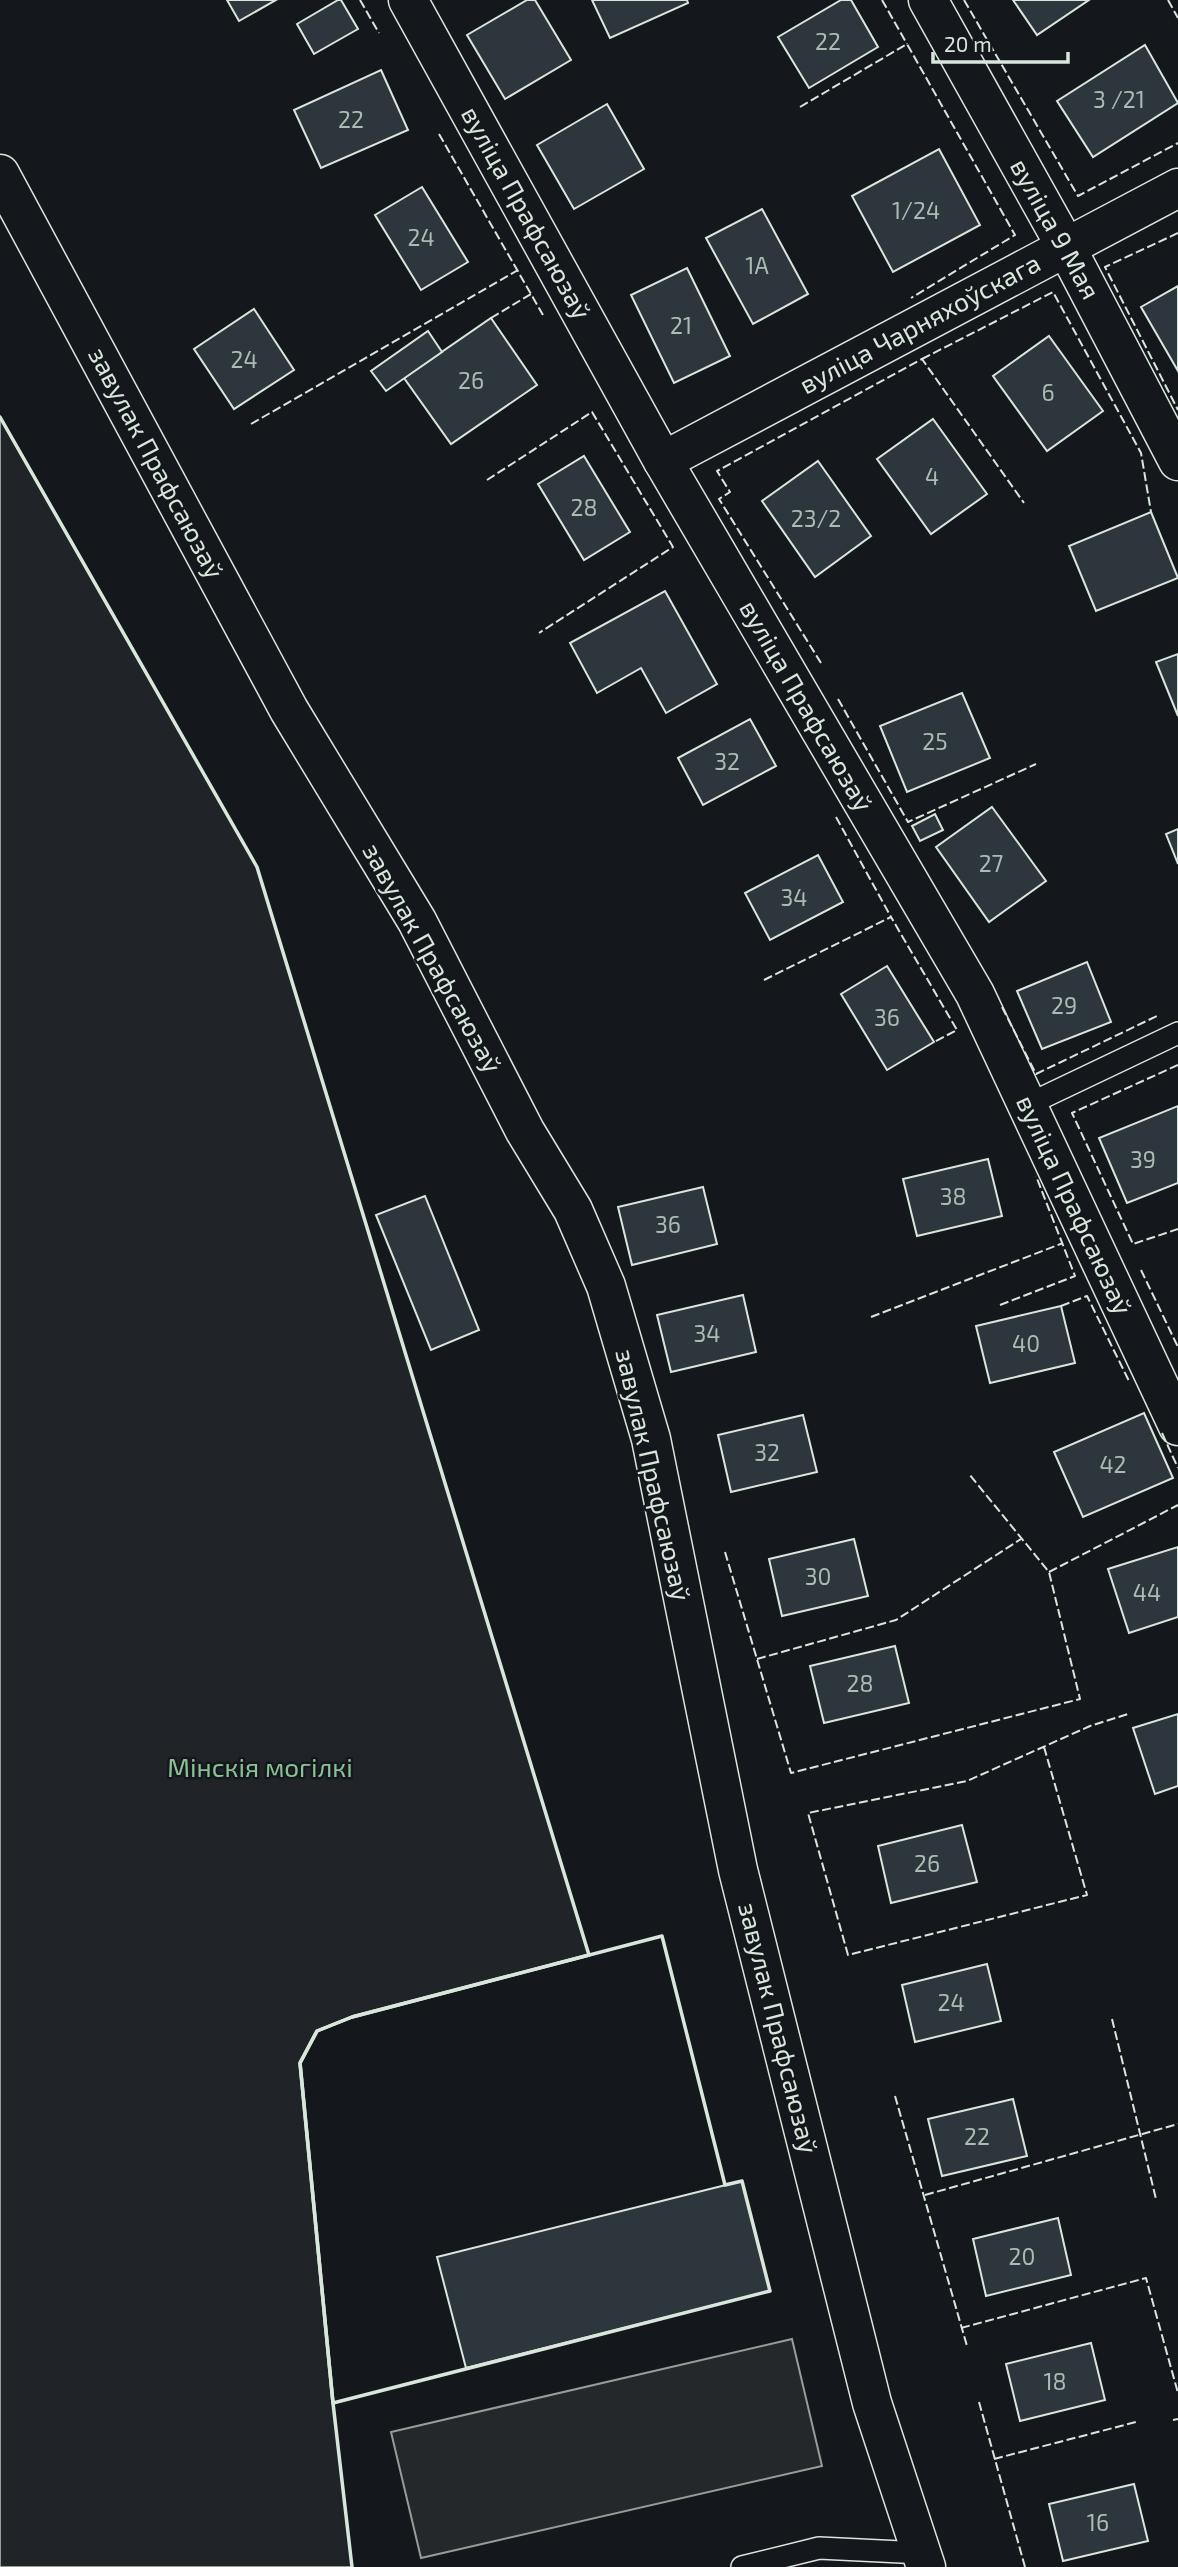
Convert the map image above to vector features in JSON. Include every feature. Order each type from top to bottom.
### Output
[{"type":"street","name":"вуліца Прафсаюзаў","points":[[408,0],[663,460],[975,994],[1178,1426]]},
{"type":"street","name":"вуліца 9 Мая","points":[[928,0],[1066,247],[1178,461]]},
{"type":"street","name":"завулак Прафсаюзаў","points":[[0,174],[289,710],[418,921],[525,1131],[573,1210],[606,1286],[651,1439],[738,1870],[872,2403],[924,2560]]},
{"type":"street","name":"вуліца Чарняхоўскага","points":[[663,460],[1178,187]]},
{"type":"lane","points":[[1027,1105],[1178,1033]]},
{"type":"lane","points":[[742,2567],[819,2548],[924,2560]]},
{"type":"green space","name":"Мінскія могілкі","points":[[0,417],[257,867],[589,1955],[352,2017],[317,2031],[300,2063],[352,2567],[0,2567]]},
{"type":"shaded area","points":[[792,2339],[822,2466],[421,2558],[391,2432]]},
{"type":"building","points":[[227,0],[276,0],[239,21]]},
{"type":"building","points":[[341,0],[358,29],[314,54],[297,24]]},
{"type":"building","points":[[527,0],[535,0],[571,60],[505,99],[467,35]]},
{"type":"building","points":[[592,0],[687,0],[688,3],[610,38]]},
{"type":"building","points":[[841,0],[851,0],[878,47],[809,88],[778,37]]},
{"type":"building","points":[[1013,0],[1089,0],[1037,35]]},
{"type":"building","points":[[1145,45],[1178,103],[1093,157],[1057,101]]},
{"type":"building","points":[[381,70],[408,130],[321,168],[294,110]]},
{"type":"building","points":[[607,104],[644,169],[574,209],[537,145]]},
{"type":"building","points":[[939,149],[980,225],[893,272],[852,196]]},
{"type":"building","points":[[422,187],[468,262],[421,290],[375,215]]},
{"type":"building","points":[[762,209],[808,294],[753,324],[706,238]]},
{"type":"building","points":[[687,268],[730,356],[674,383],[631,295]]},
{"type":"building","points":[[1178,286],[1178,371],[1141,307]]},
{"type":"building","points":[[254,309],[294,370],[234,409],[194,349]]},
{"type":"building","points":[[491,318],[537,385],[451,444],[404,378]]},
{"type":"building","points":[[428,331],[442,352],[386,391],[371,371]]},
{"type":"building","points":[[1049,336],[1103,411],[1047,451],[993,376]]},
{"type":"building","points":[[933,419],[987,494],[931,534],[877,459]]},
{"type":"building","points":[[584,456],[630,532],[584,560],[538,484]]},
{"type":"building","points":[[818,461],[871,536],[815,577],[762,501]]},
{"type":"building","points":[[1151,512],[1178,578],[1096,611],[1069,546]]},
{"type":"building","points":[[665,591],[717,684],[666,713],[641,668],[597,693],[570,643]]},
{"type":"building","points":[[1178,654],[1178,716],[1156,662]]},
{"type":"building","points":[[962,693],[990,758],[907,792],[880,726]]},
{"type":"building","points":[[750,719],[776,766],[703,805],[678,758]]},
{"type":"building","points":[[992,807],[1046,881],[989,922],[936,847]]},
{"type":"building","points":[[935,814],[943,830],[920,841],[912,826]]},
{"type":"building","points":[[1178,829],[1178,864],[1166,834]]},
{"type":"building","points":[[818,855],[843,902],[770,940],[745,893]]},
{"type":"building","points":[[1087,962],[1111,1022],[1042,1049],[1017,991]]},
{"type":"building","points":[[887,966],[934,1042],[887,1070],[841,994]]},
{"type":"building","points":[[1178,1106],[1178,1183],[1127,1203],[1099,1138]]},
{"type":"building","points":[[988,1159],[1002,1216],[917,1236],[903,1179]]},
{"type":"building","points":[[703,1187],[717,1244],[632,1265],[618,1207]]},
{"type":"building","points":[[425,1196],[479,1330],[431,1350],[376,1215]]},
{"type":"building","points":[[743,1295],[756,1352],[671,1372],[657,1315]]},
{"type":"building","points":[[1061,1306],[1075,1363],[990,1383],[976,1326]]},
{"type":"building","points":[[1144,1413],[1173,1478],[1083,1517],[1054,1452]]},
{"type":"building","points":[[803,1415],[817,1472],[731,1492],[718,1435]]},
{"type":"building","points":[[854,1539],[868,1596],[782,1616],[769,1559]]},
{"type":"building","points":[[1178,1547],[1178,1617],[1129,1633],[1108,1569]]},
{"type":"building","points":[[895,1646],[909,1703],[824,1723],[810,1666]]},
{"type":"building","points":[[1178,1714],[1178,1786],[1155,1794],[1133,1728]]},
{"type":"building","points":[[962,1825],[977,1882],[891,1903],[878,1846]]},
{"type":"building","points":[[987,1964],[1001,2021],[915,2042],[902,1985]]},
{"type":"building","points":[[1013,2099],[1027,2156],[942,2176],[928,2119]]},
{"type":"building","points":[[742,2181],[770,2291],[466,2368],[437,2257]]},
{"type":"building","points":[[1058,2218],[1071,2275],[986,2296],[973,2239]]},
{"type":"building","points":[[1091,2343],[1105,2400],[1020,2421],[1006,2364]]},
{"type":"building","points":[[1134,2484],[1148,2541],[1063,2561],[1049,2504]]},
{"type":"fence","points":[[360,0],[379,33]]},
{"type":"fence","points":[[882,0],[907,44]]},
{"type":"fence","points":[[964,0],[1078,196],[1178,143]]},
{"type":"fence","points":[[1168,0],[1178,18]]},
{"type":"fence","points":[[800,107],[907,44],[1015,235],[911,298]]},
{"type":"fence","points":[[439,134],[543,315]]},
{"type":"fence","points":[[1178,233],[1105,267],[1178,410]]},
{"type":"fence","points":[[251,424],[518,270]]},
{"type":"fence","points":[[922,359],[1053,292],[1141,453],[1151,512]]},
{"type":"fence","points":[[491,318],[531,294]]},
{"type":"fence","points":[[821,663],[719,499],[730,492],[717,471],[922,359],[1024,503]]},
{"type":"fence","points":[[487,480],[592,412],[673,547],[539,633]]},
{"type":"fence","points":[[838,699],[908,822],[1036,764]]},
{"type":"fence","points":[[836,817],[891,917]]},
{"type":"fence","points":[[764,980],[891,917],[957,1030],[934,1042]]},
{"type":"fence","points":[[1002,1007],[1036,1074],[1159,1015]]},
{"type":"fence","points":[[1178,1065],[1072,1113],[1133,1244],[1178,1229]]},
{"type":"fence","points":[[1000,1305],[1075,1276],[1036,1176]]},
{"type":"fence","points":[[871,1317],[1063,1243]]},
{"type":"fence","points":[[1141,1270],[1178,1347]]},
{"type":"fence","points":[[1061,1306],[1087,1296],[1129,1381]]},
{"type":"fence","points":[[1162,1433],[1178,1468]]},
{"type":"fence","points":[[725,1552],[791,1773],[1080,1699],[1049,1572],[969,1474]]},
{"type":"fence","points":[[1049,1572],[1178,1505]]},
{"type":"fence","points":[[757,1659],[896,1620],[1021,1539]]},
{"type":"fence","points":[[1044,1747],[1087,1895],[848,1955],[808,1813],[967,1781],[1090,1726],[1128,1714]]},
{"type":"fence","points":[[1112,2019],[1156,2199]]},
{"type":"fence","points":[[895,2096],[967,2346]]},
{"type":"fence","points":[[925,2195],[1178,2124]]},
{"type":"fence","points":[[961,2328],[1146,2278],[1178,2393]]},
{"type":"fence","points":[[979,2402],[1025,2567]]},
{"type":"fence","points":[[1173,2420],[1178,2419]]},
{"type":"fence","points":[[994,2459],[1136,2422]]},
{"type":"wall","points":[[0,417],[257,867],[589,1955],[352,2017],[317,2031],[300,2063],[352,2567]]},
{"type":"wall","points":[[662,1936],[725,2185],[742,2181],[770,2291],[333,2403],[300,2063],[317,2031],[352,2017],[662,1936]]}]
